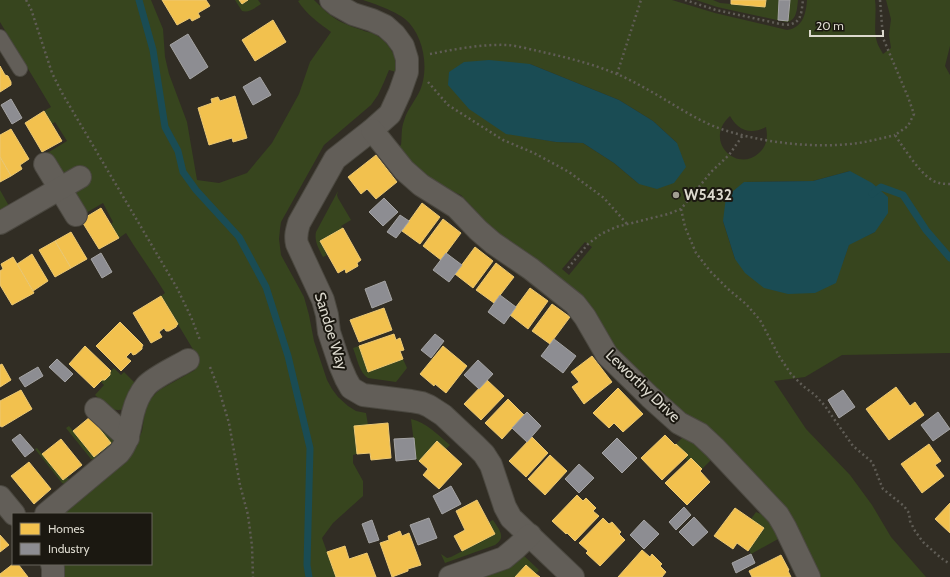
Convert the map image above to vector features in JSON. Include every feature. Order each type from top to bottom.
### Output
[{"type":"street","name":"Sandoe Way","points":[[331,0],[353,14],[385,26],[395,35],[403,46],[407,59],[407,72],[390,114],[335,159],[299,223],[296,232],[297,244],[323,300],[327,314],[329,332],[340,365],[351,388],[357,392],[363,395],[406,400],[429,406],[442,415],[475,444],[491,464],[505,507],[511,518],[574,577]]},
{"type":"street","name":"Leworthy Drive","points":[[372,130],[404,170],[421,185],[456,207],[493,243],[532,270],[575,304],[585,317],[607,355],[679,423],[700,434],[715,448],[778,515],[809,577]]},
{"type":"street","points":[[45,164],[76,215]]},
{"type":"street","points":[[0,224],[80,177]]},
{"type":"street","points":[[47,513],[119,453],[124,447],[128,438],[133,412],[146,386],[152,381],[200,356]]},
{"type":"street","points":[[96,409],[128,438]]},
{"type":"street","points":[[0,497],[13,513]]},
{"type":"street","points":[[450,577],[504,558],[530,535]]},
{"type":"street","points":[[52,565],[53,577]]},
{"type":"lane","points":[[0,37],[20,69]]},
{"type":"path","points":[[26,0],[31,9],[52,73],[62,93],[177,288],[191,317],[200,356],[219,390],[229,423],[240,485],[248,515],[252,546],[253,577]]},
{"type":"path","points":[[617,74],[641,0]]},
{"type":"path","points":[[685,0],[716,10],[785,25],[791,25],[797,22],[801,13],[803,0]]},
{"type":"path","points":[[407,59],[469,47],[509,45],[566,57],[617,74],[641,85],[694,117],[721,129],[767,140],[796,144],[826,146],[860,143],[895,135],[908,126],[914,114],[883,38],[880,0]]},
{"type":"path","points":[[407,59],[448,105],[502,140],[534,153],[568,172],[604,198],[627,224]]},
{"type":"path","points":[[565,272],[588,244],[601,234],[616,227],[668,214],[680,209],[729,155],[743,135]]},
{"type":"path","points":[[895,135],[921,171],[928,178],[936,182],[950,184]]},
{"type":"path","points":[[680,209],[685,227],[696,253],[710,271],[746,304],[760,320],[791,374],[815,395],[825,406],[853,446],[872,462],[883,489],[904,506],[909,513],[910,521],[915,531],[923,542],[950,564]]},
{"type":"green space","points":[[0,0],[151,0],[163,29],[165,57],[169,74],[187,122],[197,180],[219,183],[247,173],[272,143],[299,94],[310,62],[331,32],[317,22],[298,1],[314,0],[337,20],[372,33],[388,45],[394,55],[396,72],[389,70],[378,95],[371,105],[324,145],[281,222],[279,239],[281,255],[304,297],[314,341],[327,380],[338,397],[348,406],[356,411],[366,413],[368,425],[354,427],[357,454],[353,455],[353,463],[363,481],[363,496],[333,523],[322,538],[336,577],[63,577],[60,565],[152,565],[152,513],[62,513],[135,448],[142,431],[146,406],[156,393],[195,370],[193,366],[200,361],[161,296],[165,293],[126,233],[119,238],[111,224],[113,222],[103,203],[79,217],[73,195],[83,181],[92,176],[87,167],[78,172],[64,176],[44,155],[67,141],[55,122],[52,124],[44,111],[51,107],[0,22]]},
{"type":"green space","points":[[235,0],[239,0],[242,4],[248,0],[258,0],[261,4],[252,10],[242,11]]},
{"type":"green space","points":[[363,0],[672,0],[715,13],[787,30],[797,26],[803,19],[807,0],[875,0],[876,37],[883,54],[891,48],[889,35],[891,19],[886,0],[950,0],[950,46],[945,66],[950,75],[950,353],[842,355],[805,377],[774,381],[806,429],[850,475],[872,505],[891,537],[926,577],[815,577],[689,421],[609,343],[596,313],[592,308],[497,235],[461,195],[436,184],[396,149],[401,145],[402,127],[405,117],[421,88],[424,70],[423,51],[416,33],[405,19],[379,5]],"holes":[[[530,64],[619,100],[653,121],[677,143],[639,184],[614,163],[583,143],[556,142],[533,138]],[[730,116],[733,121],[744,130],[755,131],[766,127],[767,138],[762,150],[750,158],[741,159],[733,157],[721,144],[720,135],[723,125]],[[850,171],[875,232],[849,244],[843,262],[735,259],[723,221],[744,182],[813,181]],[[585,242],[592,247],[569,275],[562,269]]]},
{"type":"green space","points":[[696,0],[713,0],[720,3],[765,7],[766,0],[779,0],[778,19],[788,21],[790,0],[798,0],[797,11],[794,17],[790,21],[786,22],[717,7]]},
{"type":"green space","points":[[0,190],[9,206],[0,214]]},
{"type":"green space","points":[[338,191],[338,198],[351,220],[341,226],[343,228],[320,241],[327,255],[323,257],[316,242],[316,232]]},
{"type":"green space","points":[[359,346],[368,372],[403,359],[407,368],[396,382],[368,378],[360,369],[353,348]]},
{"type":"green space","points":[[114,368],[121,375],[124,372],[135,383],[125,409],[112,409],[95,395],[104,385],[100,381],[105,380]]},
{"type":"green space","points":[[90,417],[110,434],[114,442],[105,456],[101,451]]},
{"type":"green space","points":[[411,419],[427,426],[450,445],[446,449],[437,441],[419,461],[416,459]]},
{"type":"green space","points":[[69,426],[94,457],[98,454],[101,458],[94,460],[91,459],[66,428]]},
{"type":"green space","points":[[684,436],[694,441],[710,458],[710,461],[702,469],[691,458],[688,461],[685,458],[687,455],[676,444]]},
{"type":"green space","points":[[37,448],[63,480],[67,477],[71,482],[67,485],[62,483],[35,449]]},
{"type":"green space","points":[[756,512],[766,516],[778,533],[778,539],[751,554],[749,549],[764,529],[751,519]]},
{"type":"green space","points":[[493,520],[501,533],[501,539],[499,542],[495,545],[445,563],[441,554],[447,558],[451,557],[495,534],[489,522]]},
{"type":"green space","points":[[522,554],[539,570],[536,574],[526,565],[515,577],[483,577],[502,569]]},
{"type":"water","points":[[489,60],[530,64],[619,100],[653,121],[677,143],[686,167],[674,183],[657,189],[639,184],[614,163],[583,143],[556,142],[506,134],[469,109],[448,85],[449,72],[464,62]]},
{"type":"water","points":[[850,171],[872,183],[888,197],[888,213],[875,232],[849,245],[836,283],[815,293],[788,294],[764,288],[745,273],[735,259],[723,221],[726,197],[744,182],[813,181]]},
{"type":"building: Homes","points":[[162,0],[206,0],[210,6],[198,13],[200,17],[192,21],[190,18],[177,25]]},
{"type":"building: Homes","points":[[239,0],[248,0],[242,4]]},
{"type":"building: Homes","points":[[731,0],[766,0],[765,7],[731,4]]},
{"type":"building: Homes","points":[[273,20],[286,42],[255,61],[242,40]]},
{"type":"building: Homes","points":[[0,66],[5,75],[8,76],[11,85],[0,92]]},
{"type":"building: Homes","points":[[235,96],[247,138],[233,142],[232,138],[209,145],[198,108],[212,103],[211,99],[218,97],[220,101]]},
{"type":"building: Homes","points":[[44,111],[62,141],[42,152],[25,123]]},
{"type":"building: Homes","points":[[11,129],[29,159],[20,165],[22,169],[11,176],[0,157],[0,135]]},
{"type":"building: Homes","points":[[376,155],[397,182],[376,199],[367,189],[361,194],[348,177]]},
{"type":"building: Homes","points":[[0,157],[11,176],[0,182]]},
{"type":"building: Homes","points":[[422,203],[440,217],[420,244],[402,231]]},
{"type":"building: Homes","points":[[101,208],[119,238],[99,249],[81,220]]},
{"type":"building: Homes","points":[[443,219],[461,233],[441,260],[423,246]]},
{"type":"building: Homes","points":[[343,228],[361,260],[357,263],[358,266],[346,273],[345,269],[338,273],[320,241]]},
{"type":"building: Homes","points":[[71,232],[87,259],[71,268],[55,241]]},
{"type":"building: Homes","points":[[55,241],[71,268],[55,277],[39,250]]},
{"type":"building: Homes","points":[[475,247],[493,261],[473,288],[455,274]]},
{"type":"building: Homes","points":[[32,254],[48,281],[33,291],[17,264]]},
{"type":"building: Homes","points":[[13,257],[34,293],[12,305],[0,285],[0,271],[3,269],[1,264]]},
{"type":"building: Homes","points":[[496,263],[514,277],[494,303],[476,290]]},
{"type":"building: Homes","points":[[530,288],[548,301],[528,329],[510,315]]},
{"type":"building: Homes","points":[[161,296],[178,324],[169,331],[166,331],[164,328],[159,332],[162,337],[151,343],[133,313]]},
{"type":"building: Homes","points":[[552,304],[570,317],[550,344],[532,331]]},
{"type":"building: Homes","points":[[384,308],[392,330],[359,342],[350,320]]},
{"type":"building: Homes","points":[[120,322],[143,345],[142,349],[136,354],[133,355],[131,352],[126,357],[131,361],[121,371],[96,346]]},
{"type":"building: Homes","points":[[394,334],[396,340],[400,338],[404,350],[400,351],[403,359],[368,372],[359,346]]},
{"type":"building: Homes","points":[[85,346],[111,371],[110,375],[105,380],[102,380],[94,388],[69,364]]},
{"type":"building: Homes","points":[[443,346],[467,366],[446,393],[435,384],[434,386],[420,374]]},
{"type":"building: Homes","points":[[592,356],[612,382],[584,404],[572,387],[579,382],[571,372]]},
{"type":"building: Homes","points":[[2,364],[11,380],[0,387],[0,365]]},
{"type":"building: Homes","points":[[487,380],[504,396],[481,420],[464,404]]},
{"type":"building: Homes","points":[[896,387],[910,406],[915,402],[924,415],[889,440],[866,409]]},
{"type":"building: Homes","points":[[618,388],[643,414],[623,432],[614,423],[609,428],[593,413]]},
{"type":"building: Homes","points":[[21,390],[32,409],[2,427],[0,426],[0,401]]},
{"type":"building: Homes","points":[[508,399],[524,415],[502,439],[485,423]]},
{"type":"building: Homes","points":[[90,417],[111,443],[94,457],[73,431]]},
{"type":"building: Homes","points":[[388,423],[391,458],[371,460],[370,453],[357,454],[354,426]]},
{"type":"building: Homes","points":[[665,435],[688,455],[662,480],[641,458]]},
{"type":"building: Homes","points":[[532,437],[548,453],[526,477],[509,461]]},
{"type":"building: Homes","points":[[61,439],[82,465],[63,480],[42,454]]},
{"type":"building: Homes","points":[[437,441],[462,464],[439,489],[423,475],[428,469],[419,461]]},
{"type":"building: Homes","points":[[929,444],[941,461],[935,465],[944,476],[922,493],[901,464]]},
{"type":"building: Homes","points":[[550,455],[567,471],[545,495],[528,479]]},
{"type":"building: Homes","points":[[691,458],[702,469],[700,471],[710,482],[687,505],[665,483]]},
{"type":"building: Homes","points":[[29,462],[51,489],[34,504],[11,476]]},
{"type":"building: Homes","points":[[577,495],[583,501],[586,498],[596,508],[593,511],[599,516],[575,541],[552,521]]},
{"type":"building: Homes","points":[[477,500],[495,534],[462,551],[454,536],[465,530],[456,511]]},
{"type":"building: Homes","points":[[950,503],[950,533],[935,519]]},
{"type":"building: Homes","points":[[735,508],[764,528],[748,551],[737,543],[733,549],[714,536]]},
{"type":"building: Homes","points":[[603,518],[609,524],[612,522],[621,532],[619,534],[625,540],[600,566],[586,553],[588,551],[579,543]]},
{"type":"building: Homes","points":[[400,531],[402,536],[409,533],[421,565],[408,569],[408,571],[392,577],[380,543],[389,540],[388,536]]},
{"type":"building: Homes","points":[[0,535],[9,545],[0,552]]},
{"type":"building: Homes","points":[[345,546],[349,559],[367,553],[376,577],[336,577],[327,552]]},
{"type":"building: Homes","points":[[642,550],[650,557],[652,554],[662,564],[660,566],[666,572],[662,577],[618,577]]},
{"type":"building: Homes","points":[[781,555],[791,577],[752,577],[749,571]]},
{"type":"building: Homes","points":[[12,565],[19,565],[28,577],[0,577],[0,574]]},
{"type":"building: Homes","points":[[526,565],[536,574],[540,577],[515,577]]},
{"type":"building: Industry","points":[[779,0],[790,0],[788,21],[778,20]]},
{"type":"building: Industry","points":[[188,34],[208,67],[190,79],[170,45]]},
{"type":"building: Industry","points":[[260,77],[271,95],[253,105],[243,87]]},
{"type":"building: Industry","points":[[11,99],[22,118],[12,124],[1,105]]},
{"type":"building: Industry","points":[[384,198],[398,212],[383,226],[369,212]]},
{"type":"building: Industry","points":[[400,215],[409,221],[396,238],[387,232]]},
{"type":"building: Industry","points":[[101,253],[112,272],[102,278],[91,259]]},
{"type":"building: Industry","points":[[446,253],[462,265],[449,282],[433,270]]},
{"type":"building: Industry","points":[[385,281],[392,300],[372,308],[365,289]]},
{"type":"building: Industry","points":[[500,295],[516,307],[504,324],[488,312]]},
{"type":"building: Industry","points":[[435,334],[444,341],[431,358],[421,350]]},
{"type":"building: Industry","points":[[554,339],[576,356],[563,373],[541,356]]},
{"type":"building: Industry","points":[[57,359],[73,374],[65,382],[49,367]]},
{"type":"building: Industry","points":[[478,360],[493,374],[479,389],[464,375]]},
{"type":"building: Industry","points":[[38,367],[43,376],[25,387],[19,378]]},
{"type":"building: Industry","points":[[843,390],[855,407],[839,418],[828,400]]},
{"type":"building: Industry","points":[[527,412],[541,426],[527,442],[512,428]]},
{"type":"building: Industry","points":[[938,412],[950,429],[933,441],[921,425]]},
{"type":"building: Industry","points":[[20,434],[34,450],[25,457],[12,440]]},
{"type":"building: Industry","points":[[414,438],[416,459],[396,461],[394,439]]},
{"type":"building: Industry","points":[[617,438],[637,458],[622,473],[602,453]]},
{"type":"building: Industry","points":[[579,464],[594,478],[579,493],[565,479]]},
{"type":"building: Industry","points":[[451,486],[461,504],[442,514],[433,496]]},
{"type":"building: Industry","points":[[684,507],[691,515],[676,530],[669,522]]},
{"type":"building: Industry","points":[[694,517],[708,532],[693,546],[679,532]]},
{"type":"building: Industry","points":[[429,518],[437,538],[418,545],[410,525]]},
{"type":"building: Industry","points":[[372,520],[379,540],[369,543],[362,524]]},
{"type":"building: Industry","points":[[644,520],[659,534],[644,549],[630,535]]},
{"type":"building: Industry","points":[[751,554],[755,563],[736,573],[732,563]]},
{"type":"waterway","points":[[139,0],[153,50],[165,127],[178,151],[183,172],[196,190],[239,237],[266,287],[288,356],[310,448],[307,565],[309,577]]},
{"type":"waterway","points":[[872,194],[881,187],[903,195],[926,230],[950,258]]},
{"type":"place","name":"W5432","points":[[676,195]]}]
